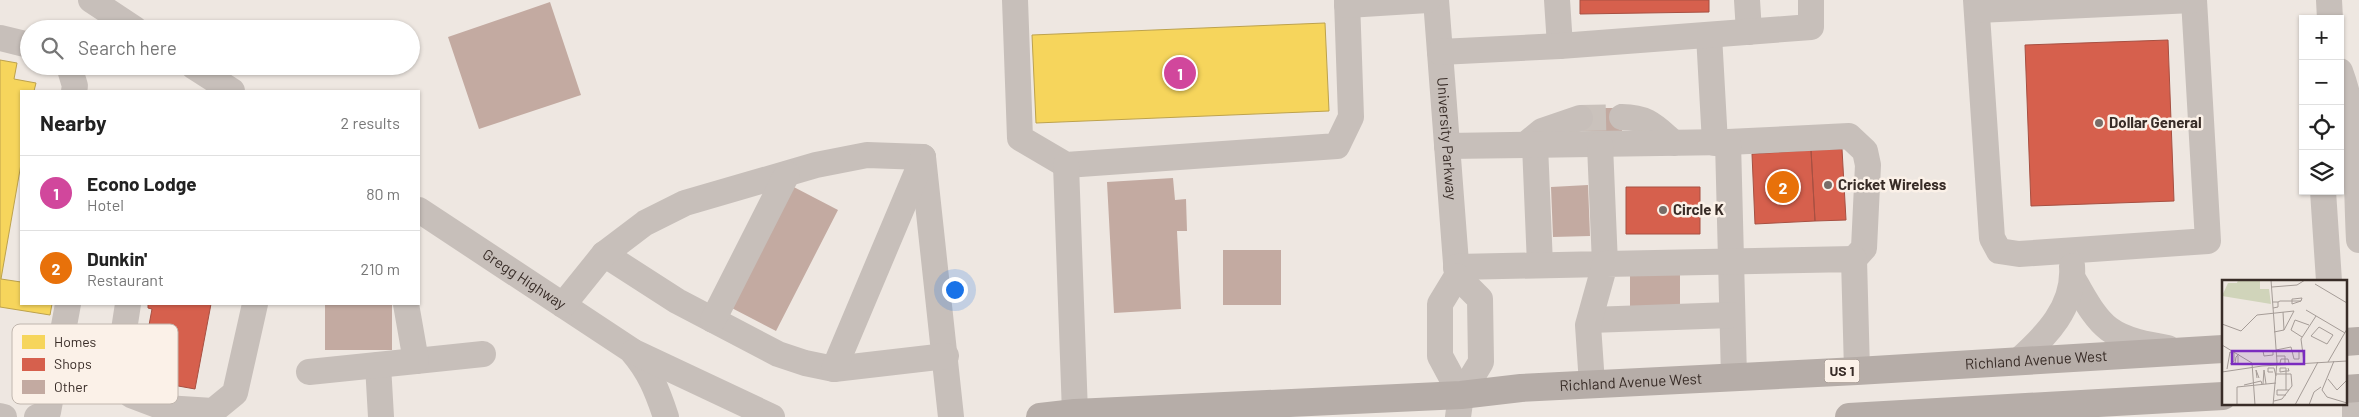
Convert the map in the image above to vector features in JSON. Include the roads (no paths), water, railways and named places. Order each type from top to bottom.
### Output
[{"type":"main road","points":[[2346,342],[2359,341]]},
{"type":"main road","name":"Richland Avenue West","points":[[1040,417],[1075,412],[1460,406],[1508,389],[1857,371],[2222,349]]},
{"type":"main road","points":[[1849,417],[2113,410],[2222,396]]},
{"type":"street","points":[[91,0],[121,20]]},
{"type":"street","points":[[1015,0],[1020,138],[1066,165],[1337,146],[1351,117],[1347,3],[1428,0]]},
{"type":"street","name":"University Parkway","points":[[1436,0],[1456,271]]},
{"type":"street","points":[[1557,0],[1560,46]]},
{"type":"street","points":[[1747,0],[1749,32]]},
{"type":"street","points":[[1440,52],[1560,46],[1811,27],[1811,0]]},
{"type":"street","points":[[2194,0],[2208,241],[2019,254],[1999,251],[1992,238],[1976,5],[2194,0]]},
{"type":"street","points":[[2328,0],[2330,15]]},
{"type":"street","points":[[1709,35],[1732,260],[1734,377]]},
{"type":"street","points":[[0,38],[20,43]]},
{"type":"street","points":[[72,75],[74,90]]},
{"type":"street","points":[[207,75],[230,90]]},
{"type":"street","points":[[2344,81],[2348,91],[2358,194],[2359,240]]},
{"type":"street","points":[[1622,116],[1635,116],[1649,121],[1674,143]]},
{"type":"street","points":[[1540,265],[1530,146],[1542,131],[1580,118]]},
{"type":"street","points":[[1447,146],[1721,142],[1850,136],[1865,151],[1868,165],[1864,248],[1854,259],[1857,371]]},
{"type":"street","points":[[1592,384],[1588,325],[1606,264],[1600,144]]},
{"type":"street","points":[[563,304],[604,254],[645,223],[685,203],[787,174],[867,155],[923,157]]},
{"type":"street","points":[[923,157],[946,356],[951,417]]},
{"type":"street","points":[[834,369],[923,157]]},
{"type":"street","points":[[1066,165],[1075,412]]},
{"type":"street","points":[[713,320],[787,174]]},
{"type":"street","points":[[2323,195],[2329,280]]},
{"type":"street","name":"Gregg Highway","points":[[423,221],[563,304],[631,350],[707,388],[772,417]]},
{"type":"street","points":[[2018,361],[2045,338],[2061,314],[2073,279],[2071,251]]},
{"type":"street","points":[[604,254],[678,301],[713,320],[778,354],[805,363],[834,369],[946,356]]},
{"type":"street","points":[[1456,271],[1540,265],[1854,259]]},
{"type":"street","points":[[1456,271],[1480,299],[1481,362],[1460,406]]},
{"type":"street","points":[[1456,271],[1440,304],[1440,356],[1460,406]]},
{"type":"street","points":[[2073,279],[2094,313],[2109,329],[2138,342],[2180,351]]},
{"type":"street","points":[[64,324],[68,305]]},
{"type":"street","points":[[125,324],[128,305]]},
{"type":"street","points":[[137,324],[141,305]]},
{"type":"street","points":[[155,404],[165,408],[214,414],[235,393],[255,305]]},
{"type":"street","points":[[406,305],[416,361]]},
{"type":"street","points":[[1590,320],[1732,315]]},
{"type":"street","name":"Gregg Highway","points":[[631,350],[644,366],[656,386],[666,417]]},
{"type":"street","points":[[309,372],[483,354]]},
{"type":"street","points":[[378,365],[381,417]]},
{"type":"street","points":[[2353,389],[2355,417]]},
{"type":"street","points":[[37,417],[48,412],[49,404]]},
{"type":"street","points":[[0,416],[4,417]]},
{"type":"tunnel","points":[[1580,118],[1622,117]]},
{"type":"place","name":"Econo Lodge","points":[[1180,73]]},
{"type":"place","name":"Dollar General","points":[[2099,123]]},
{"type":"place","name":"Cricket Wireless","points":[[1828,185]]},
{"type":"place","name":"Dunkin'","points":[[1783,187]]},
{"type":"place","name":"Circle K","points":[[1663,210]]}]
